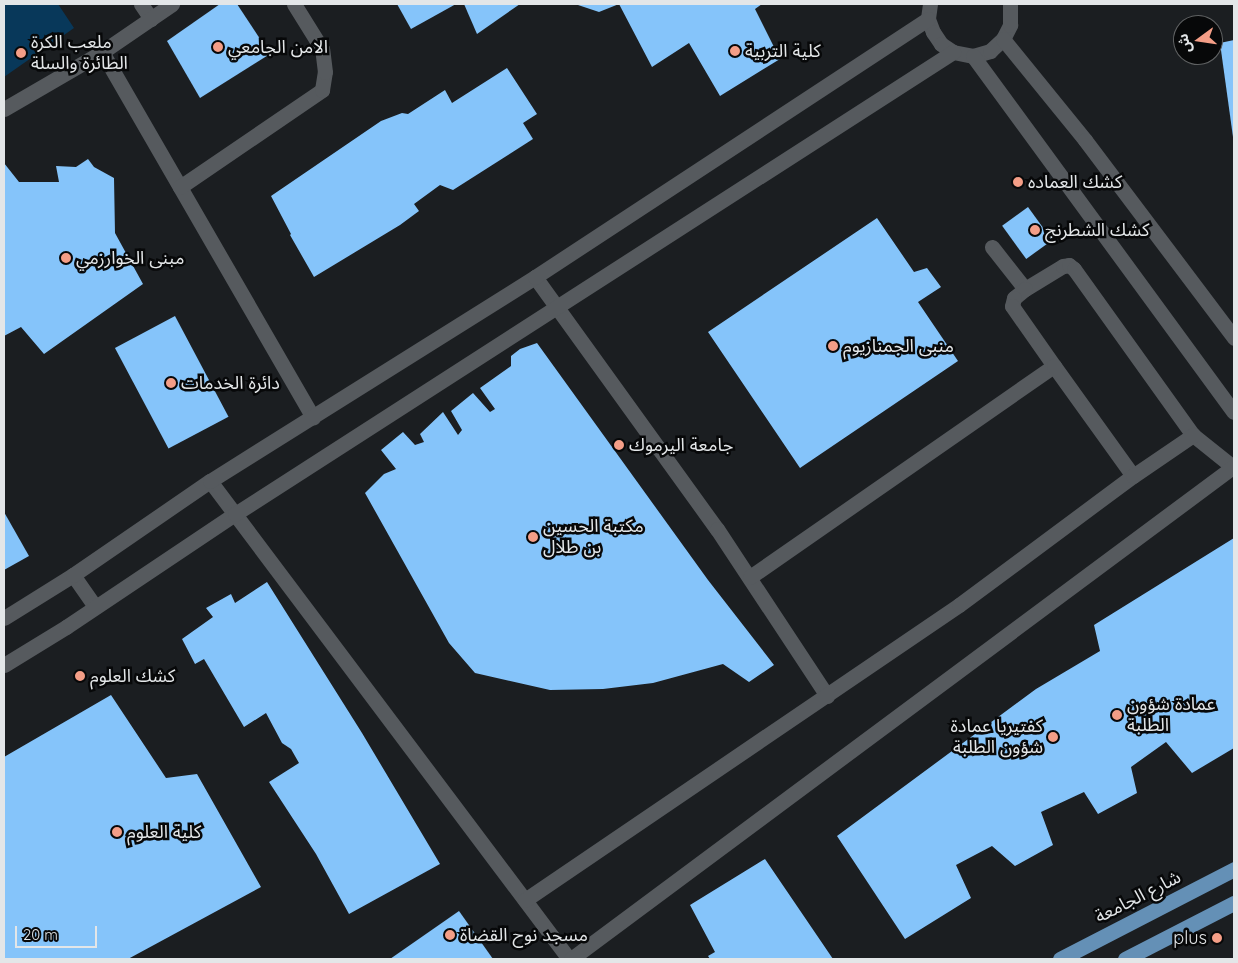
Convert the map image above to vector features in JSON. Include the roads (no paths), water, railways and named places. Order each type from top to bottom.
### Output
[{"type":"main road","name":"شارع الجامعة","points":[[1060,959],[1234,869]]},
{"type":"main road","points":[[1125,959],[1234,903]]},
{"type":"street","points":[[141,4],[151,19]]},
{"type":"street","points":[[4,109],[102,52],[172,4]]},
{"type":"street","points":[[180,188],[322,90],[325,72],[322,49],[294,4]]},
{"type":"street","points":[[4,618],[73,575],[210,481],[535,277],[929,11],[933,32],[941,44],[953,52],[973,56],[990,51],[1003,39],[1010,25],[1014,6]]},
{"type":"street","points":[[1003,39],[1085,140],[1234,338]]},
{"type":"street","points":[[102,52],[313,418]]},
{"type":"street","points":[[4,665],[235,514],[953,52]]},
{"type":"street","points":[[973,56],[1234,412]]},
{"type":"street","points":[[992,247],[1025,289]]},
{"type":"street","points":[[210,481],[570,959],[1234,467],[1193,435],[1074,269],[1069,265],[1063,266],[1025,289],[1014,298],[1012,306],[1132,476]]},
{"type":"street","points":[[535,277],[750,577],[826,696]]},
{"type":"street","points":[[750,577],[1054,366]]},
{"type":"street","points":[[525,900],[959,605],[1132,476],[1193,435]]},
{"type":"street","points":[[73,575],[95,607]]},
{"type":"place","name":"الامن الجامعي","points":[[218,47]]},
{"type":"place","name":"كلية التربية","points":[[735,51]]},
{"type":"place","name":"ملعب الكرة الطائرة والسلة","points":[[21,53]]},
{"type":"place","name":"كشك العماده","points":[[1018,182]]},
{"type":"place","name":"كشك الشطرنج","points":[[1035,230]]},
{"type":"place","name":"مبنى الخوارزمي","points":[[66,258]]},
{"type":"place","name":"منبى الجمنازيوم","points":[[833,346]]},
{"type":"place","name":"دائرة الخدمات","points":[[171,383]]},
{"type":"place","name":"جامعة اليرموك","points":[[619,445]]},
{"type":"place","name":"مكتبة الحسين بن طلال","points":[[533,537]]},
{"type":"place","name":"كشك العلوم","points":[[80,676]]},
{"type":"place","name":"عمادة شؤون الطلبة","points":[[1117,715]]},
{"type":"place","name":"كفتيريا عمادة شؤون الطلبة","points":[[1053,737]]},
{"type":"place","name":"كلية العلوم","points":[[117,832]]},
{"type":"place","name":"مسجد نوح القضاة","points":[[450,935]]},
{"type":"place","name":"plus","points":[[1217,938]]}]
